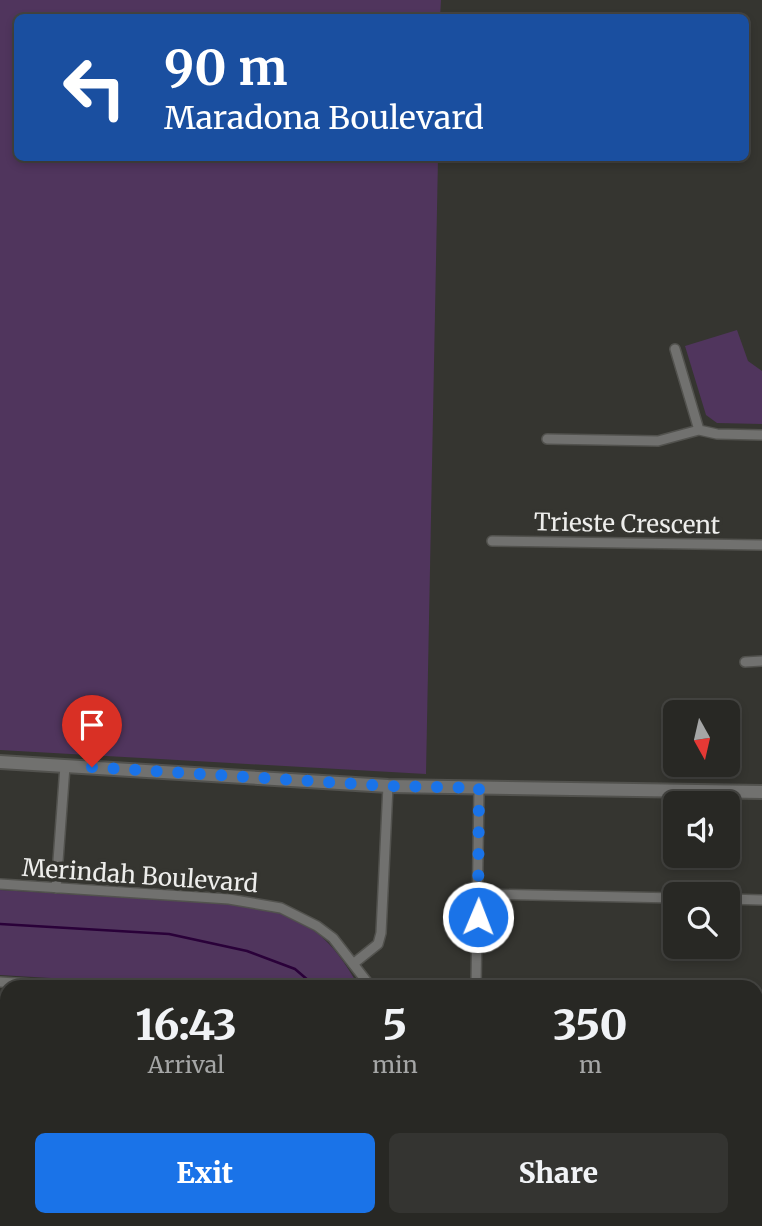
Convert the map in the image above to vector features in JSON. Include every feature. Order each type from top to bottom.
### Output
[{"type":"street","points":[[675,349],[699,430]]},
{"type":"street","points":[[547,439],[658,441],[699,430],[717,434],[762,435]]},
{"type":"street","name":"Trieste Crescent","points":[[492,541],[762,545]]},
{"type":"street","points":[[745,662],[762,662]]},
{"type":"street","points":[[0,762],[388,786],[762,792]]},
{"type":"street","points":[[56,888],[65,765]]},
{"type":"street","points":[[353,964],[378,944],[381,933],[388,786]]},
{"type":"street","points":[[476,980],[479,788]]},
{"type":"street","name":"Merindah Boulevard","points":[[0,884],[229,899],[281,908],[317,926],[343,949],[366,980]]},
{"type":"street","points":[[478,894],[663,898]]},
{"type":"street","points":[[740,899],[762,900]]},
{"type":"shaded area","points":[[0,0],[441,0],[440,14],[14,14],[14,161],[438,161],[426,774],[0,750]]},
{"type":"shaded area","points":[[737,330],[748,361],[762,371],[762,424],[717,423],[706,415],[685,346]]},
{"type":"shaded area","points":[[0,890],[250,905],[270,910],[302,923],[315,932],[338,954],[355,980],[85,980],[0,975]]},
{"type":"waterway","points":[[0,924],[169,934],[247,951],[295,969],[308,980]]},
{"type":"route","points":[[92,767],[388,786],[479,788],[478,917]]}]
